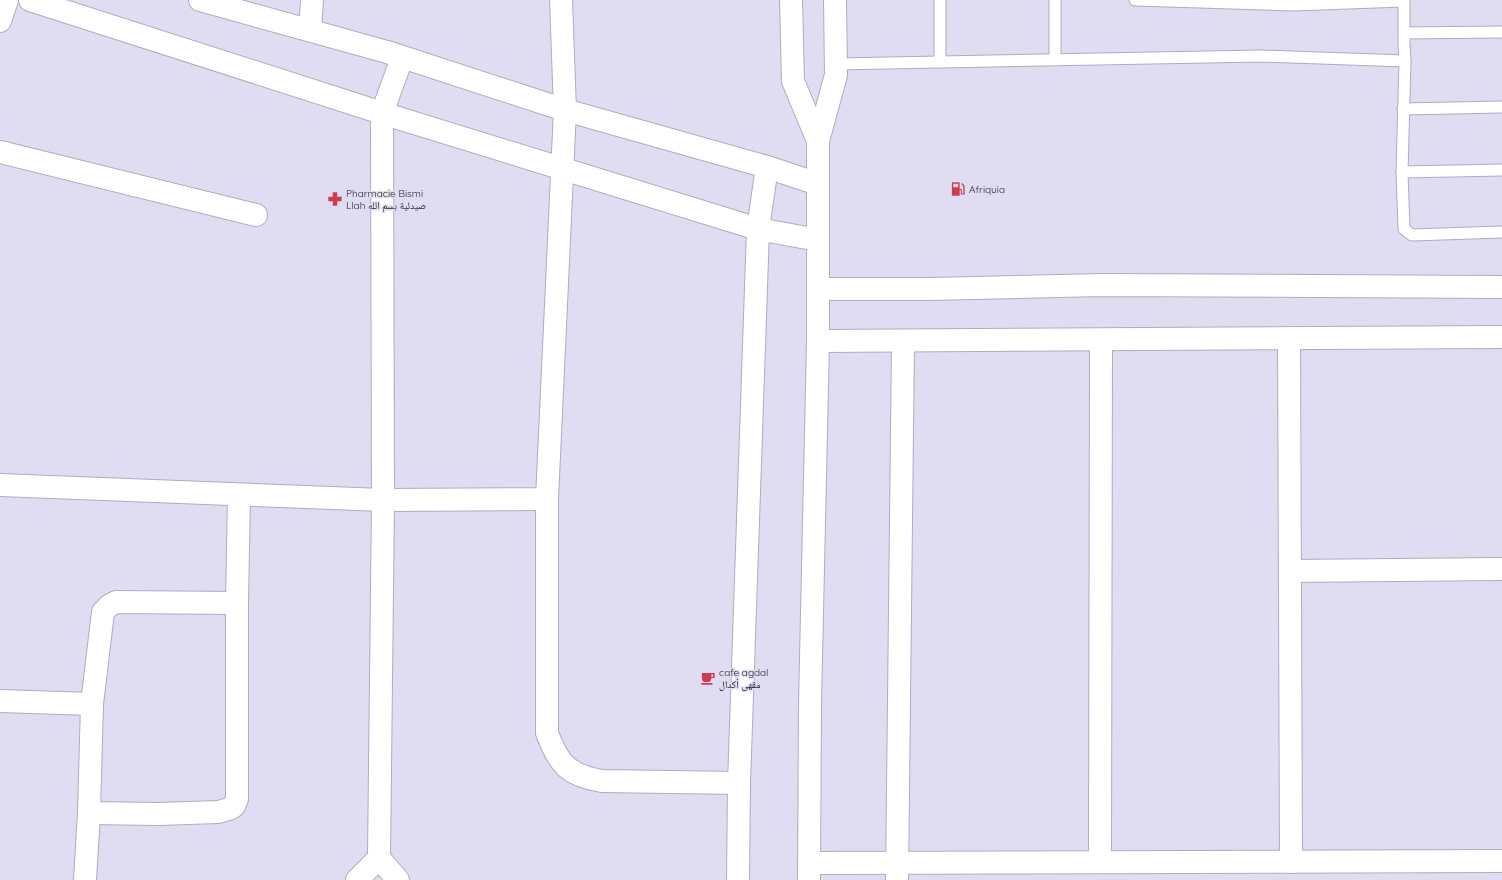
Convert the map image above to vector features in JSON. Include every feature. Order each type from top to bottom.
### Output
[{"type":"street","points":[[0,21],[7,0]]},
{"type":"street","points":[[30,0],[382,113],[758,229],[818,240]]},
{"type":"street","points":[[200,0],[387,52],[565,110],[767,167],[818,184]]},
{"type":"street","points":[[310,30],[312,0]]},
{"type":"street","points":[[561,0],[565,110],[547,499],[547,733],[555,753],[562,764],[575,773],[588,779],[602,782],[739,783]]},
{"type":"street","points":[[791,0],[793,81],[818,141]]},
{"type":"street","points":[[835,0],[836,75],[818,141],[819,289],[810,704],[810,872],[897,871],[1100,862],[1502,861]]},
{"type":"street","points":[[398,880],[379,858],[383,500],[382,113],[402,58]]},
{"type":"street","points":[[0,152],[256,215]]},
{"type":"street","points":[[738,880],[739,783],[758,229],[767,167]]},
{"type":"street","points":[[819,289],[929,289],[1101,285],[1502,287]]},
{"type":"street","points":[[818,341],[1502,337]]},
{"type":"street","points":[[1289,338],[1291,862]]},
{"type":"street","points":[[1100,862],[1101,340]]},
{"type":"street","points":[[897,871],[903,341]]},
{"type":"street","points":[[0,485],[383,500],[547,499]]},
{"type":"street","points":[[89,813],[159,814],[218,812],[234,806],[237,799],[237,603],[239,495]]},
{"type":"street","points":[[1290,571],[1502,569]]},
{"type":"street","points":[[85,880],[89,813],[92,704],[103,612],[110,605],[116,602],[237,603]]},
{"type":"street","points":[[0,701],[92,704]]},
{"type":"street","points":[[357,880],[379,858]]},
{"type":"lane","points":[[940,0],[940,62]]},
{"type":"lane","points":[[1055,0],[1055,60]]},
{"type":"lane","points":[[1135,0],[1293,5],[1404,0],[1405,61],[1402,172],[1404,229],[1412,235],[1502,232]]},
{"type":"lane","points":[[1404,34],[1502,32]]},
{"type":"lane","points":[[836,64],[1261,56],[1405,61]]},
{"type":"lane","points":[[1403,109],[1502,107]]},
{"type":"lane","points":[[1402,172],[1502,170]]},
{"type":"place","name":"Afriquia","points":[[958,189]]},
{"type":"place","name":"Pharmacie Bismi Llah صيدلية بسم الله","points":[[335,199]]},
{"type":"place","name":"cafe agdal مقهى أكدال","points":[[708,678]]}]
